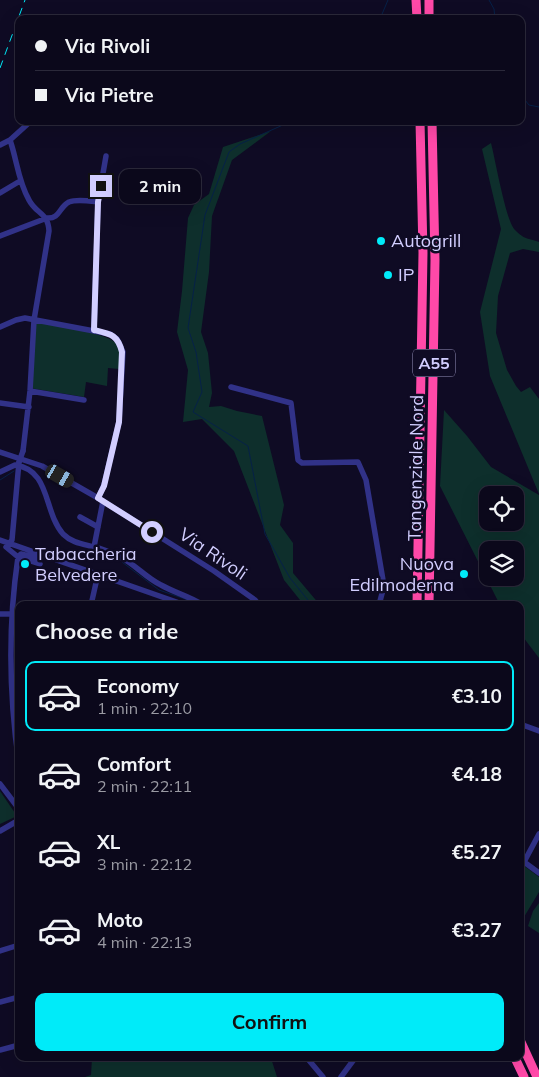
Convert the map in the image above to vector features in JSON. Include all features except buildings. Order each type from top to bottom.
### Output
[{"type":"highway","points":[[416,0],[417,15]]},
{"type":"highway","points":[[428,0],[429,15]]},
{"type":"highway","name":"Tangenziale Nord","points":[[417,601],[422,310],[420,125]]},
{"type":"highway","name":"Tangenziale Nord","points":[[429,601],[435,260],[432,125]]},
{"type":"highway","points":[[524,1049],[537,1077]]},
{"type":"highway","points":[[516,1061],[524,1077]]},
{"type":"street","points":[[0,145],[10,140],[26,125]]},
{"type":"street","points":[[10,140],[20,181],[30,204],[47,218],[49,231],[48,246],[34,320],[29,407],[23,452],[19,464],[12,540],[6,546],[6,549],[18,557],[40,564]]},
{"type":"street","points":[[94,330],[98,202],[106,156]]},
{"type":"street","points":[[0,193],[20,181]]},
{"type":"street","points":[[0,236],[57,216],[69,202],[80,200],[98,202]]},
{"type":"street","points":[[0,326],[25,318],[110,334],[120,344],[122,352],[119,422],[101,499],[94,547]]},
{"type":"street","points":[[231,387],[291,403],[298,460],[302,463],[358,462],[366,480],[384,586],[380,601]]},
{"type":"street","points":[[30,391],[84,400]]},
{"type":"street","points":[[0,403],[29,407]]},
{"type":"street","name":"Via Rivoli","points":[[0,452],[42,466],[101,499],[214,571],[254,601]]},
{"type":"street","points":[[0,472],[12,465],[19,464],[32,470],[39,477],[50,508],[64,535],[73,542],[94,547],[121,558],[160,585],[196,601]]},
{"type":"street","points":[[80,517],[98,527]]},
{"type":"street","points":[[0,540],[174,601]]},
{"type":"street","points":[[18,557],[20,554],[37,558],[42,555]]},
{"type":"street","points":[[15,734],[13,614],[18,557]]},
{"type":"street","points":[[92,601],[98,574]]},
{"type":"street","points":[[0,614],[13,614]]},
{"type":"street","points":[[524,725],[539,731]]},
{"type":"street","points":[[0,784],[15,804]]},
{"type":"street","points":[[0,831],[15,822]]},
{"type":"street","points":[[524,858],[539,834]]},
{"type":"street","points":[[524,862],[539,873]]},
{"type":"street","points":[[0,951],[15,946]]},
{"type":"street","points":[[0,1002],[15,998]]},
{"type":"street","points":[[0,1050],[15,1045]]},
{"type":"street","points":[[309,1061],[323,1077]]},
{"type":"street","points":[[341,1077],[353,1061]]},
{"type":"green space","points":[[271,131],[232,160],[212,216],[209,272],[201,332],[208,353],[212,393],[209,407],[221,406],[262,416],[284,505],[280,525],[293,543],[293,573],[317,601],[301,601],[284,580],[234,451],[202,419],[183,422],[188,370],[177,332],[188,218],[194,205],[209,194],[223,147]]},
{"type":"green space","points":[[491,143],[512,225],[521,236],[539,242],[539,252],[523,249],[510,253],[498,296],[496,333],[507,370],[516,386],[521,392],[530,387],[539,399],[539,494],[490,376],[480,312],[501,229],[482,149]]},
{"type":"green space","points":[[34,320],[90,332],[116,343],[119,352],[119,369],[108,368],[107,386],[86,382],[84,397],[30,388]]},
{"type":"green space","points":[[444,410],[491,467],[524,486],[479,486],[479,531],[524,531],[524,486],[539,495],[539,658],[524,638],[524,601],[498,601],[490,586],[524,586],[524,541],[479,541],[479,563],[440,486]]},
{"type":"green space","points":[[0,791],[15,813],[15,817],[0,824]]},
{"type":"green space","points":[[524,866],[539,877],[539,892],[524,917]]},
{"type":"green space","points":[[539,903],[539,933],[528,926],[533,911]]},
{"type":"green space","points":[[92,1061],[272,1061],[277,1077],[85,1077],[91,1075]]},
{"type":"waterway","points":[[382,15],[388,0]]},
{"type":"waterway","points":[[489,0],[494,9],[495,15]]},
{"type":"waterway","points":[[525,100],[529,105],[539,107]]},
{"type":"waterway","points":[[283,125],[240,144],[229,152],[205,215],[188,328],[196,352],[202,392],[193,412],[248,446],[265,534],[290,578],[309,601]]},
{"type":"waterway","points":[[0,480],[14,471]]},
{"type":"waterway","points":[[122,562],[159,590],[191,601]]},
{"type":"railway","points":[[19,15],[25,0]]},
{"type":"railway","points":[[0,68],[15,27]]},
{"type":"place","name":"Autogrill","points":[[381,241]]},
{"type":"place","name":"IP","points":[[388,275]]},
{"type":"place","name":"Tabaccheria Belvedere","points":[[25,564]]},
{"type":"place","name":"Nuova Edilmoderna","points":[[464,574]]},
{"type":"route","points":[[101,186],[98,202],[94,330],[114,336],[120,344],[122,352],[119,422],[104,486],[98,498],[152,532]]}]
